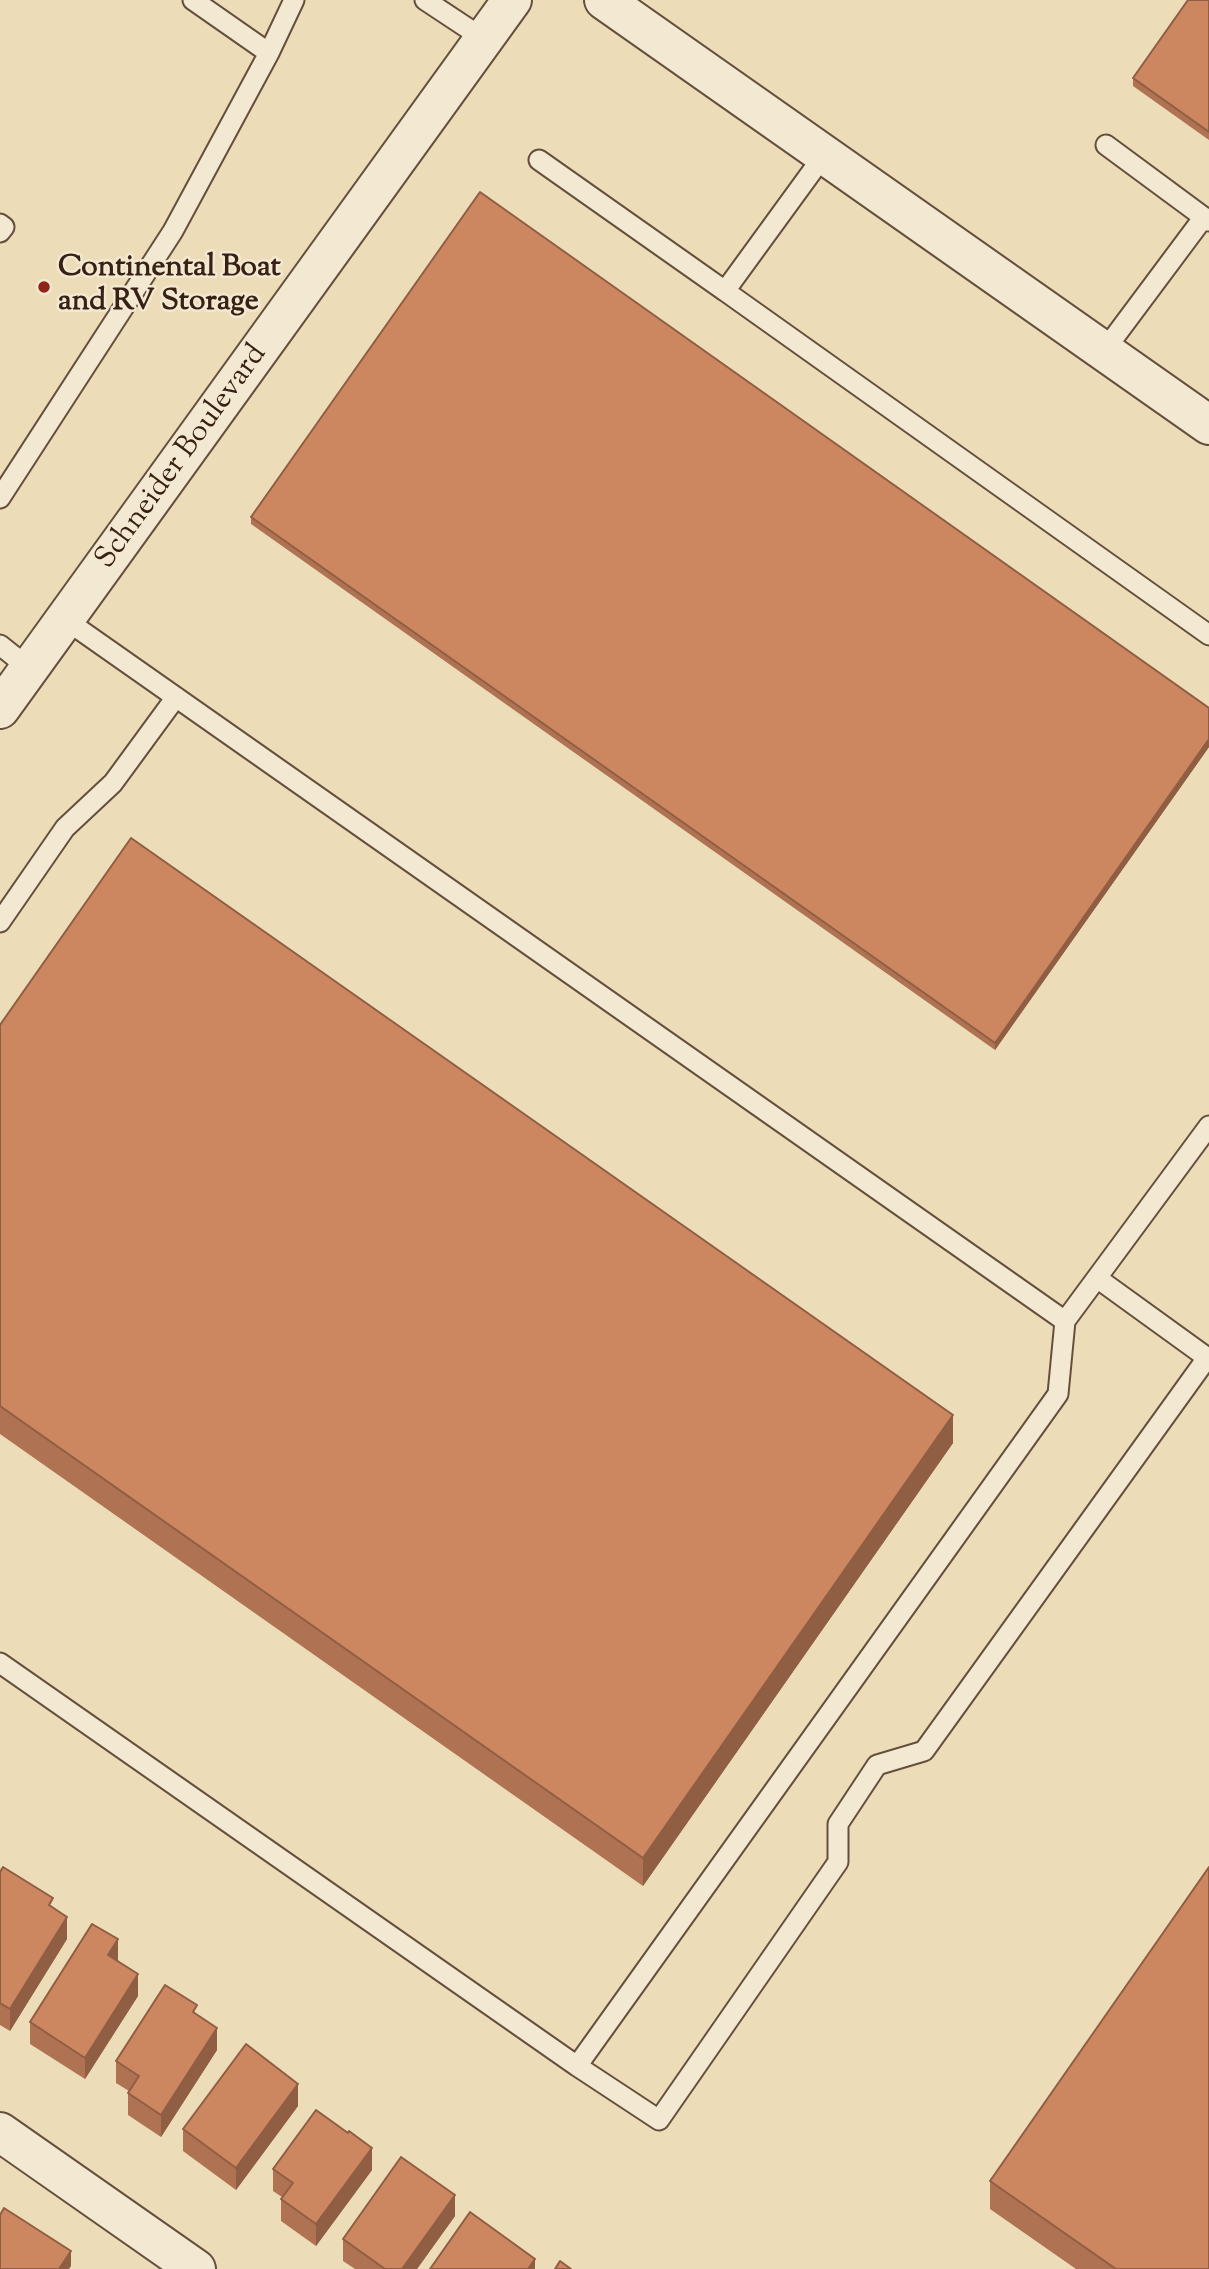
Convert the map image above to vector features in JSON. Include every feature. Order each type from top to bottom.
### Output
[{"type":"street","name":"Schneider Boulevard","points":[[0,709],[512,0]]},
{"type":"street","points":[[604,0],[1209,425]]},
{"type":"street","points":[[0,2132],[196,2269]]},
{"type":"lane","points":[[193,0],[269,53]]},
{"type":"lane","points":[[0,498],[173,231],[269,53],[294,0]]},
{"type":"lane","points":[[425,0],[484,39]]},
{"type":"lane","points":[[1104,351],[1206,219],[1106,145]]},
{"type":"lane","points":[[725,290],[824,155]]},
{"type":"lane","points":[[539,160],[1209,635]]},
{"type":"lane","points":[[0,224],[4,227],[0,232]]},
{"type":"lane","points":[[66,621],[1065,1321]]},
{"type":"lane","points":[[0,645],[30,668]]},
{"type":"lane","points":[[0,922],[65,828],[113,783],[176,697]]},
{"type":"lane","points":[[577,2066],[1058,1394],[1065,1321],[1209,1126]]},
{"type":"lane","points":[[0,1663],[577,2066],[659,2120],[838,1862],[838,1824],[877,1765],[924,1751],[1208,1358],[1097,1278]]},
{"type":"building","points":[[1188,0],[1209,0],[1209,132],[1133,78]]},
{"type":"building","points":[[480,192],[1209,708],[1209,739],[995,1043],[251,517]]},
{"type":"building","points":[[131,838],[953,1415],[643,1858],[0,1406],[0,1025]]},
{"type":"building","points":[[3,1867],[53,1898],[49,1905],[67,1917],[10,2009],[0,2003],[0,1872]]},
{"type":"building","points":[[1209,1867],[1209,2269],[1116,2269],[990,2181]]},
{"type":"building","points":[[92,1924],[118,1939],[108,1955],[138,1974],[85,2058],[30,2022]]},
{"type":"building","points":[[165,1985],[197,2005],[193,2012],[217,2028],[161,2115],[128,2093],[139,2076],[116,2061]]},
{"type":"building","points":[[246,2044],[298,2084],[236,2168],[183,2129]]},
{"type":"building","points":[[316,2110],[372,2148],[316,2224],[281,2199],[293,2183],[273,2169]]},
{"type":"building","points":[[401,2157],[455,2195],[402,2269],[385,2269],[343,2239]]},
{"type":"building","points":[[4,2208],[71,2251],[59,2269],[0,2269],[0,2215]]},
{"type":"building","points":[[470,2212],[535,2259],[528,2269],[430,2269]]},
{"type":"building","points":[[560,2261],[571,2269],[555,2269]]},
{"type":"place","name":"Continental Boat and RV Storage","points":[[44,287]]}]
